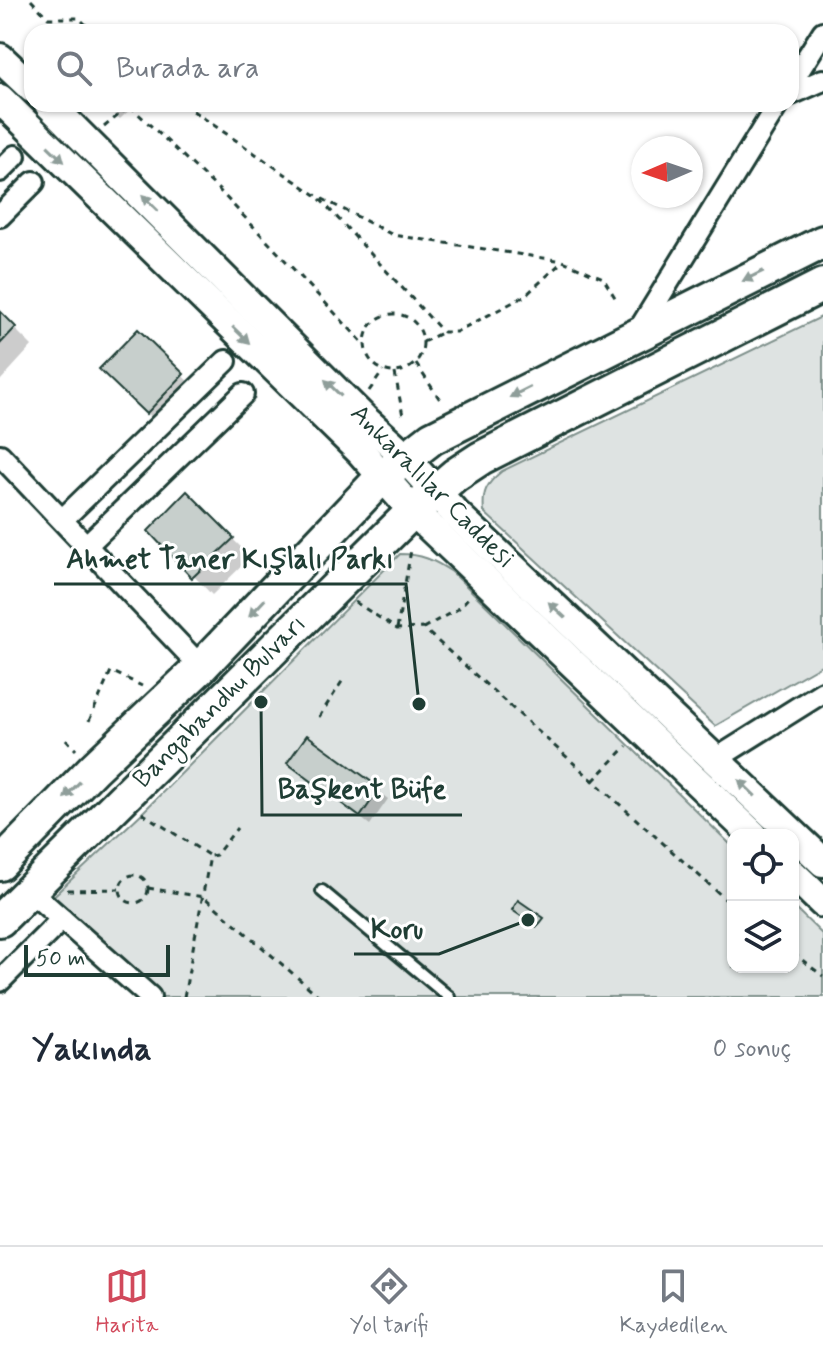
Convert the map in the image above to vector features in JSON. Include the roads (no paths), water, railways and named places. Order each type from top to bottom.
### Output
[{"type":"main road","points":[[0,58],[24,80]]},
{"type":"main road","name":"Ankaralılar Caddesi","points":[[0,99],[394,467]]},
{"type":"main road","name":"Ankaralılar Caddesi","points":[[57,112],[424,502],[747,829]]},
{"type":"main road","name":"Bangabandhu Bulvarı","points":[[0,864],[114,748],[201,667],[394,467],[432,438],[823,242]]},
{"type":"main road","name":"Bangabandhu Bulvarı","points":[[0,920],[28,887],[424,502],[481,458],[823,285]]},
{"type":"main road","name":"Ankaralılar Caddesi","points":[[424,502],[716,759],[823,862]]},
{"type":"main road","points":[[698,782],[716,759]]},
{"type":"main road","points":[[799,880],[823,903]]},
{"type":"street","points":[[799,70],[823,32]]},
{"type":"street","points":[[799,90],[823,80]]},
{"type":"street","points":[[637,333],[773,112]]},
{"type":"street","points":[[0,171],[15,156]]},
{"type":"street","points":[[0,216],[34,182]]},
{"type":"street","points":[[63,519],[226,361]]},
{"type":"street","points":[[88,544],[243,394]]},
{"type":"street","points":[[0,455],[88,544],[201,667]]},
{"type":"street","points":[[716,759],[823,692]]},
{"type":"street","points":[[28,887],[150,997]]},
{"type":"street","points":[[0,981],[62,919]]},
{"type":"lane","points":[[322,891],[449,997]]},
{"type":"place","name":"Başkent Büfe","points":[[261,702]]},
{"type":"place","name":"Ahmet Taner Kışlalı Parkı","points":[[419,704]]},
{"type":"place","name":"Koru","points":[[528,920]]}]
